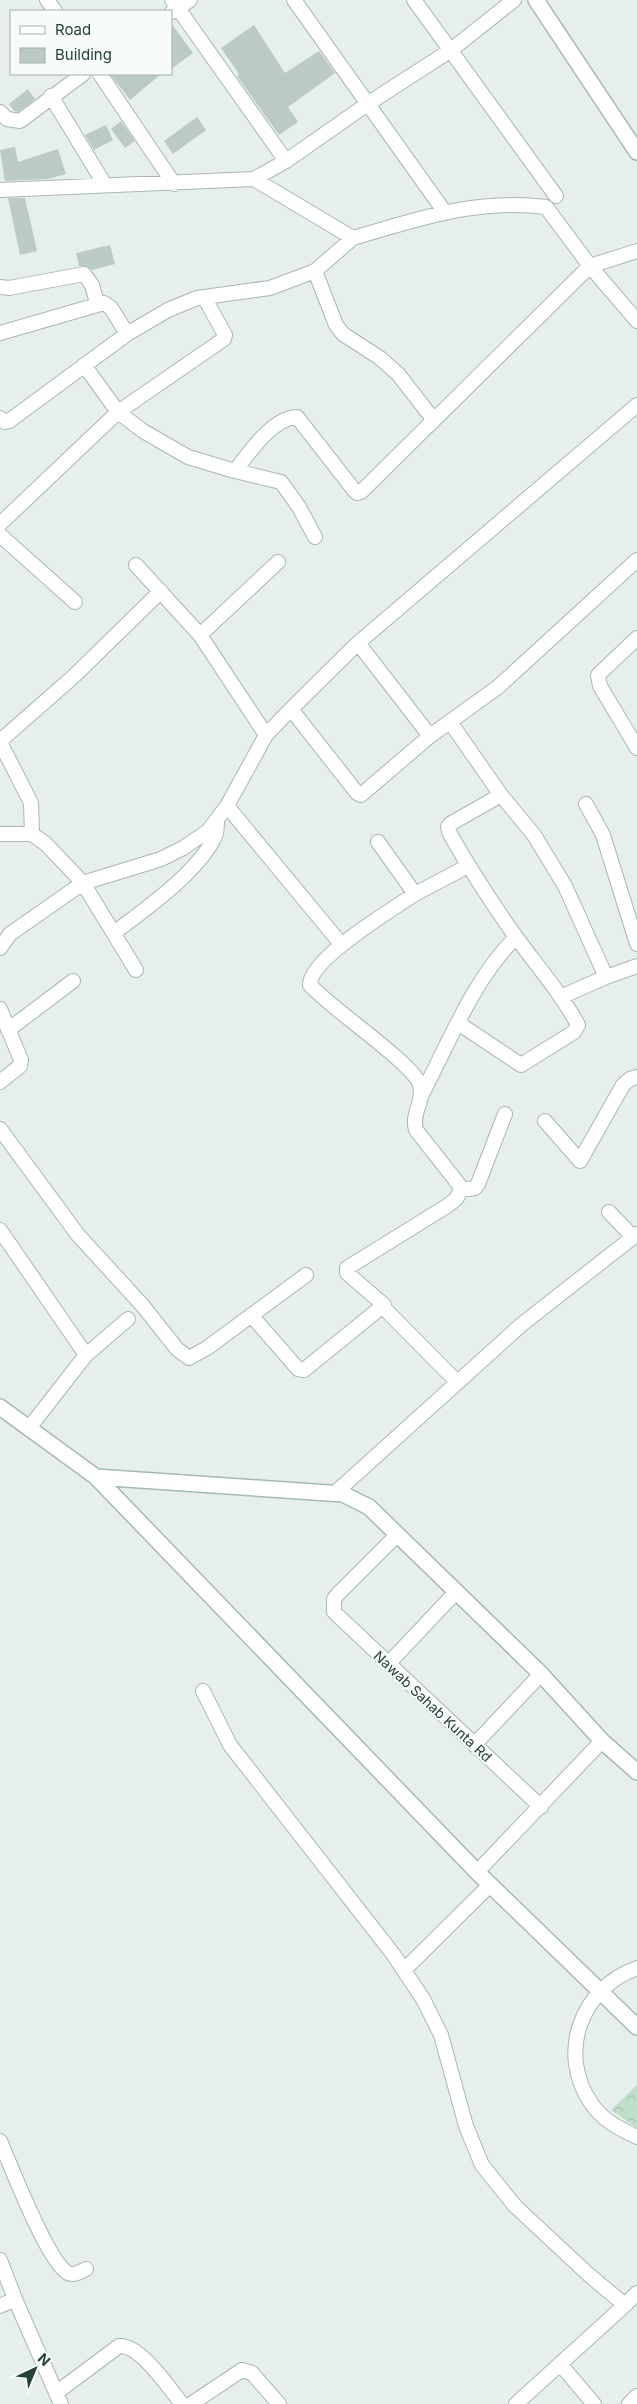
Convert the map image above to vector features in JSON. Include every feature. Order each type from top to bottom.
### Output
[{"type":"street","points":[[190,0],[174,7],[286,161]]},
{"type":"street","points":[[294,0],[444,211]]},
{"type":"street","points":[[414,0],[556,196]]},
{"type":"street","points":[[0,190],[174,184],[254,179],[286,161],[369,103],[450,50],[514,0]]},
{"type":"street","points":[[536,0],[637,152]]},
{"type":"street","points":[[0,112],[7,119],[20,121],[51,96],[82,75]]},
{"type":"street","points":[[101,75],[174,184]]},
{"type":"street","points":[[51,96],[105,185]]},
{"type":"street","points":[[254,179],[353,238]]},
{"type":"street","points":[[0,418],[5,422],[9,420],[127,334],[168,310],[204,297],[270,288],[315,271],[353,238],[444,211],[519,204],[546,208],[590,266],[637,321]]},
{"type":"street","points":[[235,472],[265,434],[291,417],[297,416],[358,493],[361,492],[590,266],[637,251]]},
{"type":"street","points":[[315,271],[336,326],[343,334],[380,358],[398,374],[433,419]]},
{"type":"street","points":[[0,287],[9,288],[84,274],[92,285],[98,303]]},
{"type":"street","points":[[0,524],[118,412],[224,339],[224,335],[204,297]]},
{"type":"street","points":[[0,333],[104,302],[111,308],[127,334]]},
{"type":"street","points":[[84,365],[118,412],[143,431],[188,457],[235,472],[281,482],[299,507],[315,536]]},
{"type":"street","points":[[0,948],[10,934],[83,883],[161,858],[183,848],[208,831],[227,806],[266,735],[290,709],[358,643],[637,405]]},
{"type":"street","points":[[0,535],[75,602]]},
{"type":"street","points":[[290,709],[357,793],[361,795],[430,736],[498,687],[637,560]]},
{"type":"street","points":[[200,635],[278,562]]},
{"type":"street","points":[[136,565],[200,635],[266,735]]},
{"type":"street","points":[[32,834],[31,803],[0,741],[73,677],[160,591]]},
{"type":"street","points":[[637,638],[598,675],[600,686],[637,748]]},
{"type":"street","points":[[358,643],[430,736]]},
{"type":"street","points":[[450,722],[501,796],[534,835],[565,886],[606,977]]},
{"type":"street","points":[[458,1024],[521,1065],[577,1029],[578,1025],[563,996],[516,937],[468,866],[448,827],[450,824],[501,796]]},
{"type":"street","points":[[586,804],[603,835],[637,944]]},
{"type":"street","points":[[227,806],[341,944]]},
{"type":"street","points":[[114,933],[164,893],[206,852],[216,834],[217,819]]},
{"type":"street","points":[[0,834],[32,834],[46,844],[83,883],[136,970]]},
{"type":"street","points":[[378,842],[415,894]]},
{"type":"street","points":[[422,1094],[418,1080],[414,1075],[310,985],[309,979],[341,944],[415,894],[468,866]]},
{"type":"street","points":[[461,1190],[460,1186],[416,1130],[414,1121],[422,1094],[458,1024],[499,955],[516,937]]},
{"type":"street","points":[[563,996],[637,966]]},
{"type":"street","points":[[8,1030],[73,982]]},
{"type":"street","points":[[0,1009],[18,1052],[20,1066],[0,1082]]},
{"type":"street","points":[[545,1121],[578,1160],[582,1160],[623,1085],[637,1077]]},
{"type":"street","points":[[461,1190],[475,1188],[478,1184],[505,1114]]},
{"type":"street","points":[[0,1128],[78,1236],[143,1306],[183,1355],[189,1358],[195,1356],[306,1275]]},
{"type":"street","points":[[457,1382],[382,1306],[384,1305],[380,1300],[347,1273],[347,1268],[447,1206],[456,1199],[461,1190]]},
{"type":"street","points":[[334,1494],[522,1325],[635,1235],[609,1212]]},
{"type":"street","points":[[0,1230],[86,1355]]},
{"type":"street","points":[[251,1315],[301,1371],[382,1306]]},
{"type":"street","points":[[29,1428],[86,1355],[128,1319]]},
{"type":"street","points":[[0,1406],[96,1477],[477,1872],[637,2027]]},
{"type":"street","points":[[96,1477],[342,1494],[354,1498],[369,1507],[541,1674],[602,1741],[637,1772]]},
{"type":"street","name":"Nawab Sahab Kunta Rd","points":[[397,1535],[338,1594],[333,1605],[334,1612],[541,1807]]},
{"type":"street","points":[[389,1663],[456,1592]]},
{"type":"street","points":[[474,1744],[541,1674]]},
{"type":"street","points":[[203,1691],[230,1745],[404,1970],[423,1999],[440,2035],[466,2126],[482,2165],[515,2206],[589,2275],[625,2305]]},
{"type":"street","points":[[477,1872],[602,1741]]},
{"type":"street","points":[[404,1970],[490,1885]]},
{"type":"street","points":[[637,1968],[622,1974],[600,1991],[583,2015],[575,2045],[578,2076],[591,2104],[613,2126],[637,2137]]},
{"type":"street","points":[[0,2141],[48,2248],[67,2273],[74,2275],[86,2270]]},
{"type":"street","points":[[0,2260],[15,2300],[58,2399],[119,2346],[124,2345],[139,2353],[182,2404]]},
{"type":"street","points":[[516,2404],[637,2293]]},
{"type":"street","points":[[0,2306],[15,2300]]},
{"type":"street","points":[[560,2364],[594,2404]]},
{"type":"street","points":[[191,2404],[242,2370],[252,2373],[260,2380],[279,2404]]},
{"type":"street","points":[[629,2404],[637,2396]]},
{"type":"green space","points":[[637,2085],[637,2128],[611,2110]]},
{"type":"building","points":[[172,24],[193,53],[172,68]]},
{"type":"building","points":[[254,25],[285,73],[319,51],[335,73],[288,107],[298,122],[279,135],[237,76],[239,74],[221,48]]},
{"type":"building","points":[[111,75],[160,75],[130,100]]},
{"type":"building","points":[[28,89],[35,99],[18,112],[14,111],[9,104]]},
{"type":"building","points":[[197,117],[206,130],[173,154],[164,141]]},
{"type":"building","points":[[121,121],[135,141],[125,148],[111,129]]},
{"type":"building","points":[[106,125],[113,140],[94,150],[85,135]]},
{"type":"building","points":[[15,147],[18,162],[58,149],[66,174],[48,179],[5,181],[0,150]]},
{"type":"building","points":[[8,198],[25,198],[37,251],[20,255]]},
{"type":"building","points":[[110,245],[115,264],[92,270],[87,266],[79,266],[76,253]]}]
